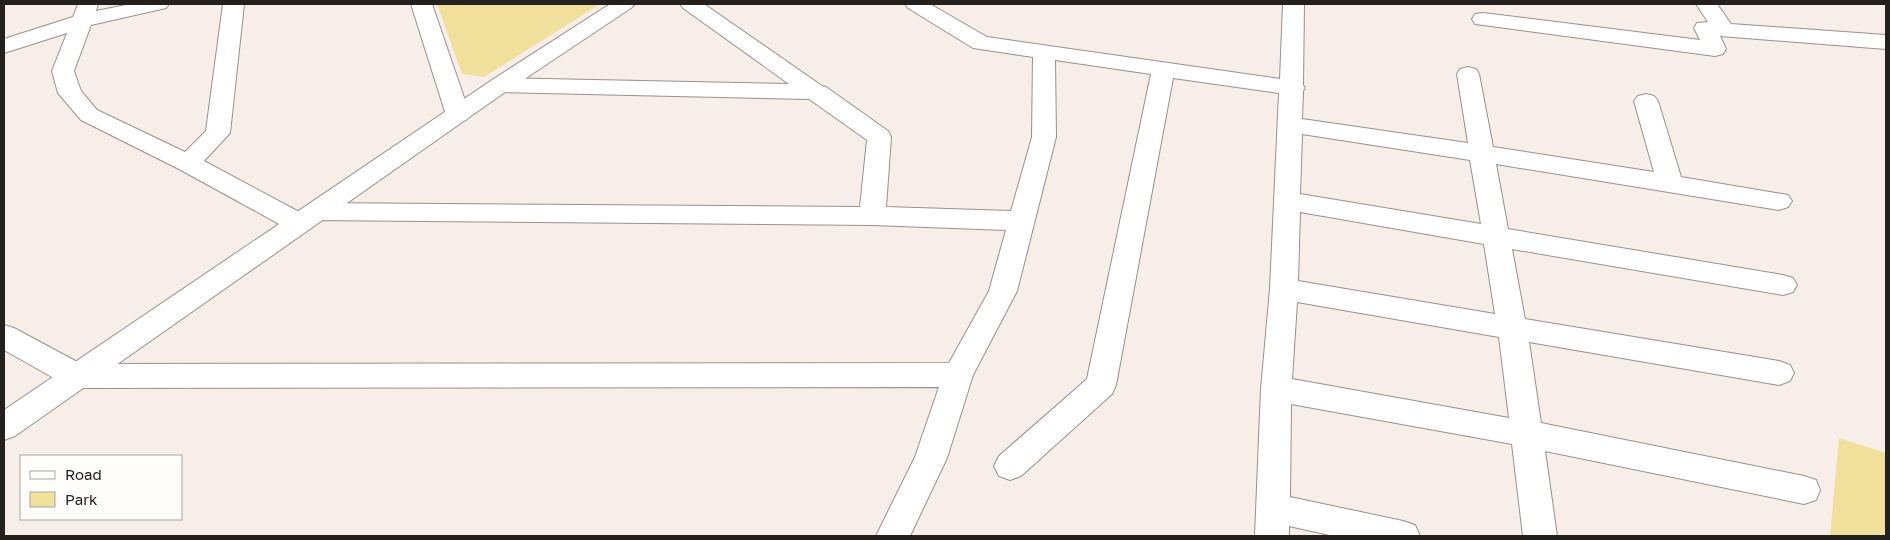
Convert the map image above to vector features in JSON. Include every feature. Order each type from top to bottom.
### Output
[{"type":"street","points":[[4,46],[85,13],[159,4]]},
{"type":"street","points":[[188,163],[218,133],[234,4]]},
{"type":"street","points":[[421,4],[458,115]]},
{"type":"street","points":[[4,427],[500,85],[624,4]]},
{"type":"street","points":[[690,4],[818,92],[879,137],[872,216]]},
{"type":"street","points":[[915,4],[981,43],[1163,71],[1293,88]]},
{"type":"street","points":[[1294,4],[1293,88],[1284,289],[1276,389],[1272,522],[1403,536]]},
{"type":"street","points":[[1706,4],[1724,29]]},
{"type":"street","points":[[85,13],[63,71],[70,93],[89,114],[188,163],[307,217],[872,216],[1021,221]]},
{"type":"street","points":[[1483,19],[1715,49],[1705,28],[1886,42]]},
{"type":"street","points":[[893,536],[931,458],[958,374],[1003,292],[1044,137],[1044,53]]},
{"type":"street","points":[[1010,466],[1101,385],[1163,71]]},
{"type":"street","points":[[1468,74],[1498,236],[1540,536]]},
{"type":"street","points":[[500,85],[818,92]]},
{"type":"street","points":[[1646,101],[1670,183]]},
{"type":"street","points":[[1291,125],[1481,152],[1779,201]]},
{"type":"street","points":[[1288,201],[1782,285]]},
{"type":"street","points":[[1284,289],[1779,373]]},
{"type":"street","points":[[4,336],[77,376],[958,374]]},
{"type":"street","points":[[1276,389],[1527,434],[1804,490]]},
{"type":"green space","points":[[437,4],[600,4],[484,77],[462,74]]},
{"type":"green space","points":[[1839,438],[1886,453],[1886,536],[1830,536]]}]
